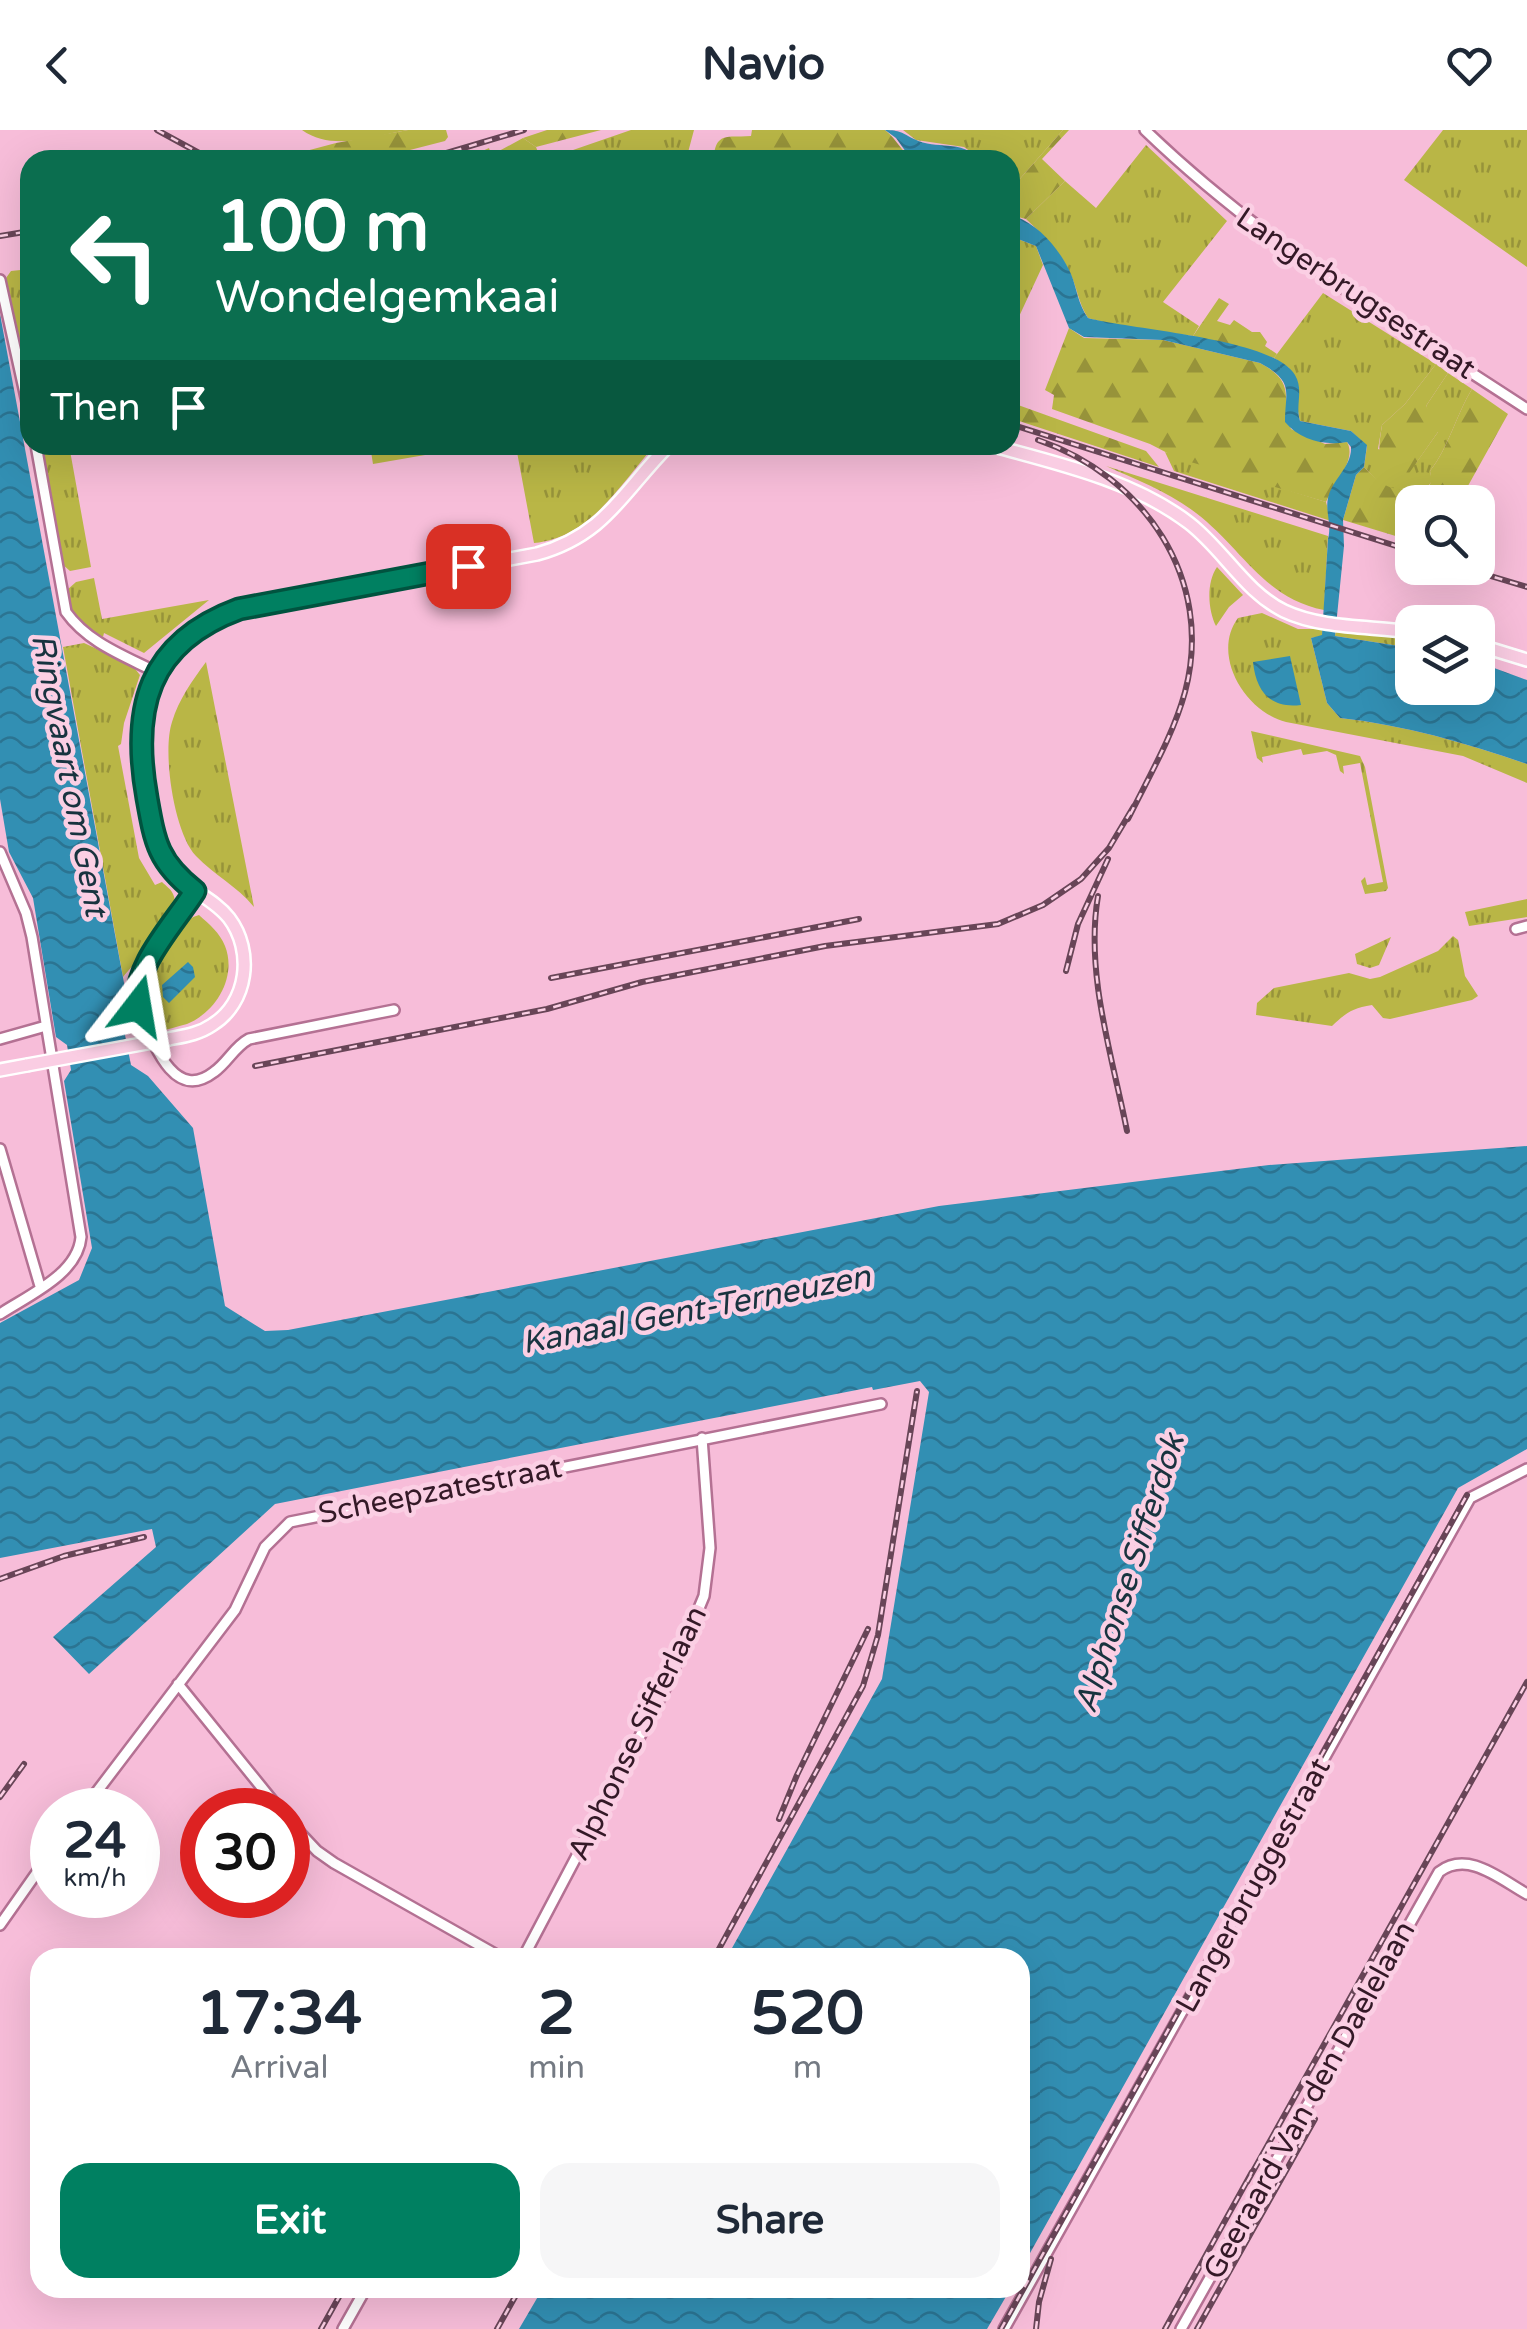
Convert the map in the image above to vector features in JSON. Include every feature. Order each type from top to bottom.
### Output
[{"type":"main road","points":[[0,1070],[196,1033],[219,1020],[235,1002],[244,974],[243,950],[235,927],[222,911],[176,876],[160,854],[141,764],[142,718],[158,673],[192,632],[239,609],[538,554],[567,544],[589,532],[614,510],[661,455]]},
{"type":"main road","points":[[1020,455],[1148,496],[1196,529],[1270,603],[1294,615],[1395,630]]},
{"type":"main road","points":[[1495,650],[1527,660]]},
{"type":"street","name":"Langerbrugsestraat","points":[[1145,130],[1218,197],[1290,254],[1527,409]]},
{"type":"street","points":[[0,280],[20,371]]},
{"type":"street","points":[[38,455],[66,612],[90,638],[158,673]]},
{"type":"street","points":[[0,852],[26,913],[82,1237],[80,1252],[73,1263],[0,1314]]},
{"type":"street","points":[[195,891],[137,982],[138,1006],[173,1074],[186,1080],[210,1075],[249,1038],[394,1010]]},
{"type":"street","points":[[1516,930],[1527,926]]},
{"type":"street","points":[[3,1038],[46,1026]]},
{"type":"street","points":[[0,1149],[40,1286]]},
{"type":"street","name":"Scheepzatestraat","points":[[100,1788],[243,1598],[266,1547],[290,1522],[882,1404]]},
{"type":"street","name":"Alphonse Sifferlaan","points":[[529,1948],[669,1680],[704,1596],[710,1548],[702,1438]]},
{"type":"street","name":"Langerbruggestraat","points":[[1030,2283],[1470,1498],[1527,1470]]},
{"type":"street","points":[[178,1684],[262,1788]]},
{"type":"street","points":[[310,1844],[334,1862],[484,1948]]},
{"type":"street","name":"Geeraard Van den Daelelaan","points":[[1181,2329],[1438,1872],[1461,1862],[1475,1865],[1527,1894]]},
{"type":"street","points":[[0,1925],[30,1882]]},
{"type":"street","points":[[343,2329],[360,2298]]},
{"type":"street","name":"Langerbruggestraat","points":[[1004,2329],[1021,2298]]},
{"type":"green space","points":[[302,130],[408,130],[340,141],[314,137]]},
{"type":"green space","points":[[408,130],[446,130],[448,137],[410,150],[310,150]]},
{"type":"green space","points":[[547,130],[601,130],[536,147],[523,138]]},
{"type":"green space","points":[[631,130],[694,130],[689,150],[573,150]]},
{"type":"green space","points":[[752,130],[885,130],[904,150],[715,150],[725,138],[751,136]]},
{"type":"green space","points":[[903,130],[1063,130],[1020,179],[1020,150],[968,150],[916,140]]},
{"type":"green space","points":[[1063,130],[1069,130],[1042,159],[1065,181],[1026,219],[1020,218],[1020,179]]},
{"type":"green space","points":[[1443,130],[1527,130],[1527,267],[1404,180]]},
{"type":"green space","points":[[523,138],[537,150],[501,150]]},
{"type":"green space","points":[[1146,145],[1227,221],[1163,302],[1199,326],[1193,336],[1088,318],[1065,264],[1026,219],[1065,181],[1096,208]]},
{"type":"green space","points":[[1020,240],[1036,246],[1043,265],[1020,314]]},
{"type":"green space","points":[[20,270],[20,341],[6,278],[11,271]]},
{"type":"green space","points":[[1323,293],[1436,364],[1405,404],[1382,425],[1378,449],[1416,463],[1438,432],[1426,406],[1448,373],[1472,389],[1430,471],[1429,485],[1395,485],[1395,490],[1391,490],[1364,467],[1367,446],[1351,431],[1300,421],[1289,368],[1274,358]]},
{"type":"green space","points":[[1219,298],[1229,304],[1217,321],[1230,325],[1234,320],[1252,332],[1260,332],[1267,342],[1265,346],[1277,354],[1274,358],[1193,336]]},
{"type":"green space","points":[[1069,328],[1084,338],[1163,340],[1260,363],[1272,370],[1284,384],[1291,429],[1325,444],[1347,442],[1347,463],[1326,502],[1177,458],[1150,444],[1052,409],[1054,395],[1045,390]]},
{"type":"green space","points":[[1436,364],[1448,373],[1426,406],[1438,422],[1438,432],[1405,479],[1388,470],[1380,458],[1382,425],[1405,404]]},
{"type":"green space","points":[[1472,389],[1508,414],[1468,485],[1429,485],[1430,471]]},
{"type":"green space","points":[[1020,406],[1146,451],[1159,467],[1020,421]]},
{"type":"green space","points":[[1165,452],[1326,502],[1331,521],[1174,471]]},
{"type":"green space","points":[[42,455],[71,455],[91,567],[70,571],[62,564]]},
{"type":"green space","points":[[372,455],[425,455],[373,464]]},
{"type":"green space","points":[[518,455],[647,455],[588,520],[554,539],[534,543]]},
{"type":"green space","points":[[1106,466],[1328,536],[1324,610],[1303,604],[1269,583],[1186,506]]},
{"type":"green space","points":[[1364,467],[1395,488],[1395,536],[1343,520],[1356,475]]},
{"type":"green space","points":[[1217,567],[1243,595],[1216,626],[1209,596]]},
{"type":"green space","points":[[94,578],[102,619],[209,600],[144,653],[104,633],[103,637],[74,620],[67,590],[76,582]]},
{"type":"green space","points":[[1262,613],[1298,629],[1323,629],[1322,636],[1311,638],[1327,703],[1340,718],[1435,736],[1527,764],[1527,783],[1463,756],[1271,716],[1245,694],[1230,664],[1228,648],[1238,618]]},
{"type":"green space","points":[[1336,629],[1395,636],[1395,645],[1335,636]]},
{"type":"green space","points":[[84,643],[132,665],[140,675],[118,746],[139,858],[155,885],[162,882],[171,891],[175,903],[165,925],[123,977],[63,647]]},
{"type":"green space","points":[[206,662],[254,907],[188,845],[172,792],[168,752],[172,722],[182,698]]},
{"type":"green space","points":[[1251,731],[1360,756],[1386,891],[1365,894],[1361,881],[1365,877],[1367,885],[1383,882],[1360,763],[1343,766],[1344,774],[1336,755],[1327,751],[1303,755],[1301,749],[1262,757],[1263,763],[1257,758]]},
{"type":"green space","points":[[1527,899],[1527,917],[1469,926],[1465,912]]},
{"type":"green space","points":[[199,915],[225,946],[228,969],[222,992],[198,1018],[156,1033],[146,995],[149,975],[179,929]]},
{"type":"green space","points":[[1453,936],[1458,940],[1465,976],[1478,996],[1472,1000],[1390,1019],[1383,1018],[1372,1005],[1365,1006],[1332,1026],[1256,1015],[1257,1003],[1274,988],[1349,973],[1370,979],[1380,977],[1438,951]]},
{"type":"green space","points":[[1391,937],[1379,965],[1370,968],[1357,964],[1355,954]]},
{"type":"water","points":[[885,130],[967,150],[905,150]]},
{"type":"water","points":[[1020,218],[1054,246],[1071,274],[1088,318],[1231,344],[1282,362],[1295,375],[1299,386],[1300,421],[1351,431],[1367,445],[1364,467],[1356,475],[1343,520],[1335,636],[1395,645],[1395,705],[1495,705],[1495,668],[1527,680],[1527,764],[1435,736],[1340,718],[1327,703],[1311,638],[1322,635],[1328,498],[1348,461],[1351,447],[1347,442],[1313,440],[1291,428],[1285,422],[1286,388],[1279,376],[1260,363],[1163,340],[1084,337],[1069,328],[1036,246],[1020,240]]},
{"type":"water","points":[[0,314],[20,422],[20,455],[26,455],[132,1026],[125,1035],[131,1065],[148,1076],[193,1128],[225,1306],[265,1331],[288,1330],[939,1206],[1269,1165],[1527,1146],[1527,1449],[1458,1488],[1030,2253],[1030,1948],[732,1948],[882,1679],[929,1392],[920,1381],[873,1390],[872,1387],[275,1504],[89,1674],[53,1637],[156,1547],[152,1529],[0,1558],[0,1323],[79,1280],[92,1248],[64,1081],[71,1070],[67,1045],[56,1037],[33,898],[9,852],[0,799]]},
{"type":"water","points":[[1290,656],[1301,705],[1273,701],[1257,682],[1253,662]]},
{"type":"water","points":[[188,962],[195,977],[169,1003],[163,997],[162,985]]},
{"type":"water","points":[[537,2298],[1005,2298],[987,2329],[519,2329]]},
{"type":"railway","points":[[157,130],[194,150]]},
{"type":"railway","points":[[457,150],[524,130]]},
{"type":"railway","points":[[0,236],[20,233]]},
{"type":"railway","points":[[1020,427],[1395,546]]},
{"type":"railway","points":[[1038,440],[1076,457],[1110,479],[1139,506],[1162,537],[1180,572],[1190,610],[1192,650],[1185,692],[1167,741],[1128,819]]},
{"type":"railway","points":[[1495,577],[1527,587]]},
{"type":"railway","points":[[255,1066],[547,1009],[642,982],[825,946],[998,924],[1043,905],[1081,879],[1109,848],[1134,806]]},
{"type":"railway","points":[[1066,971],[1078,924],[1108,859]]},
{"type":"railway","points":[[1098,896],[1098,984],[1127,1131]]},
{"type":"railway","points":[[551,978],[859,919]]},
{"type":"railway","points":[[719,1948],[863,1686],[878,1635],[917,1391]]},
{"type":"railway","points":[[1030,2277],[1467,1495]]},
{"type":"railway","points":[[0,1579],[64,1556],[144,1537]]},
{"type":"railway","points":[[779,1819],[868,1629]]},
{"type":"railway","points":[[1247,2182],[1527,1682]]},
{"type":"railway","points":[[0,1797],[24,1764]]},
{"type":"railway","points":[[1197,2329],[1315,2119]]},
{"type":"railway","points":[[1165,2329],[1252,2172]]},
{"type":"railway","points":[[1036,2329],[1051,2259]]},
{"type":"railway","points":[[321,2329],[338,2298]]},
{"type":"railway","points":[[497,2329],[514,2298]]},
{"type":"railway","points":[[1001,2329],[1018,2298]]},
{"type":"route","points":[[138,1006],[137,982],[141,972],[195,891],[166,866],[160,854],[141,764],[142,718],[151,686],[168,658],[192,632],[239,609],[468,566]]},
{"type":"water label","name":"Ringvaart om Gent","points":[[70,775]]},
{"type":"water label","name":"Kanaal Gent-Terneuzen","points":[[696,1309]]},
{"type":"water label","name":"Alphonse Sifferdok","points":[[1129,1573]]}]
